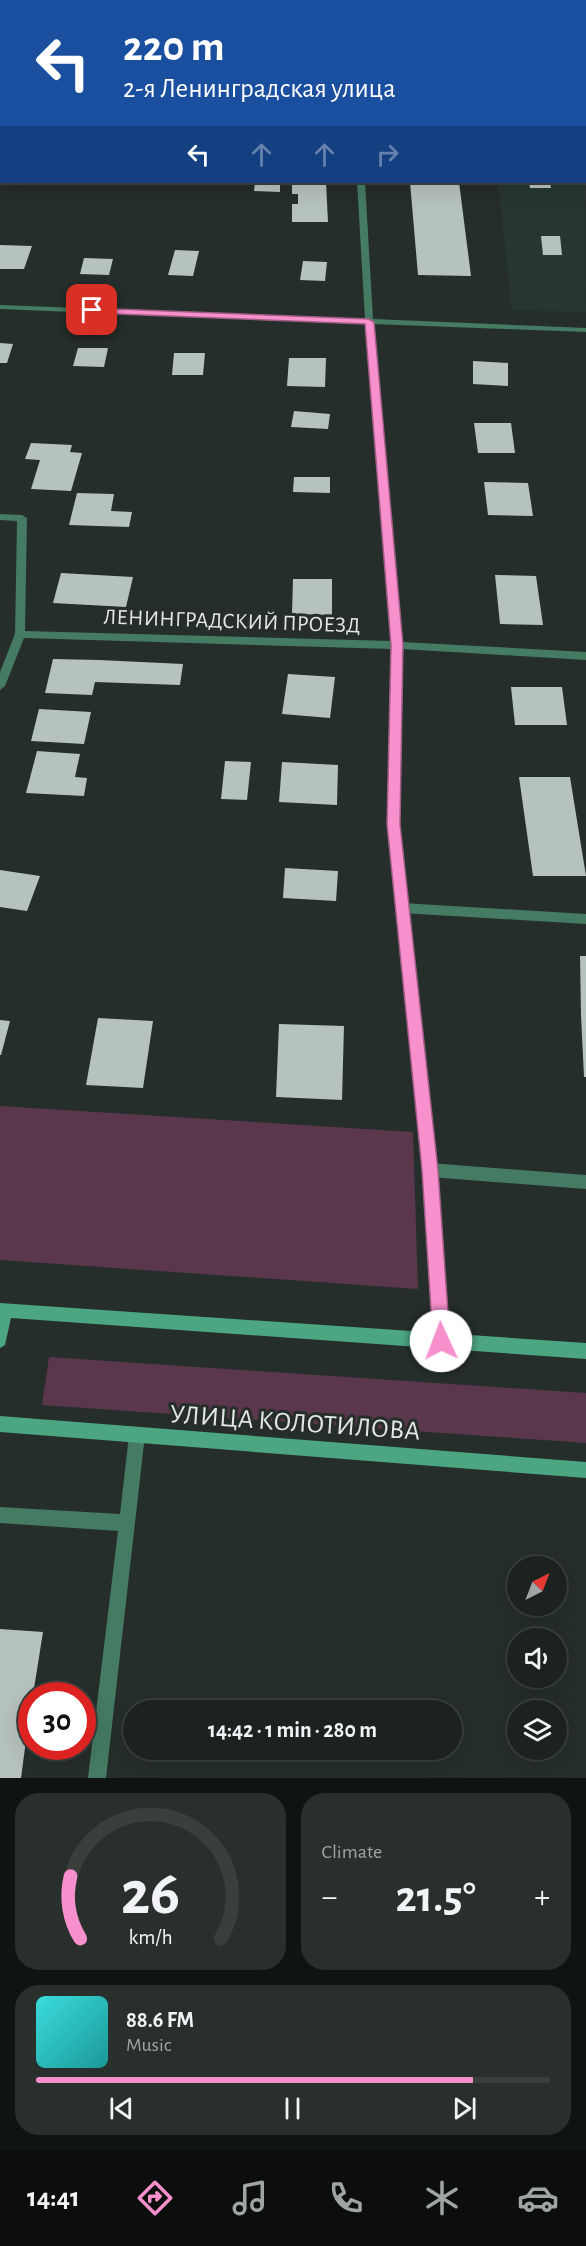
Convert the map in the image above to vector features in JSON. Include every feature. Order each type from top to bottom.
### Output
[{"type":"main road","points":[[0,1340],[3,1310],[586,1351]]},
{"type":"main road","name":"УЛИЦА КОЛОТИЛОВА","points":[[0,1424],[586,1470]]},
{"type":"street","points":[[361,183],[369,322],[397,645],[393,824],[430,1170],[441,1341]]},
{"type":"street","points":[[0,307],[586,330]]},
{"type":"street","points":[[0,517],[22,518],[20,634],[0,686]]},
{"type":"street","name":"ЛЕНИНГРАДСКИЙ ПРОЕЗД","points":[[20,634],[397,645],[586,656]]},
{"type":"street","points":[[402,908],[586,919]]},
{"type":"street","points":[[430,1170],[586,1182]]},
{"type":"street","points":[[97,1778],[137,1435]]},
{"type":"street","points":[[0,1515],[127,1523]]},
{"type":"shaded area","points":[[498,183],[585,183],[586,312],[512,310]]},
{"type":"shaded area","points":[[0,1106],[413,1132],[418,1289],[0,1260]]},
{"type":"shaded area","points":[[49,1357],[586,1393],[586,1443],[42,1405]]},
{"type":"building","points":[[255,183],[280,183],[280,192],[254,191]]},
{"type":"building","points":[[292,183],[326,183],[328,222],[292,222],[292,204],[298,204],[298,194],[292,194]]},
{"type":"building","points":[[410,183],[459,183],[471,276],[418,275]]},
{"type":"building","points":[[529,183],[550,183],[551,188],[530,188]]},
{"type":"building","points":[[541,236],[560,236],[562,255],[543,255]]},
{"type":"building","points":[[0,245],[32,246],[24,269],[0,269]]},
{"type":"building","points":[[175,250],[199,251],[193,276],[168,275]]},
{"type":"building","points":[[84,258],[113,259],[109,275],[80,274]]},
{"type":"building","points":[[303,261],[327,262],[325,281],[300,280]]},
{"type":"building","points":[[0,343],[13,344],[7,363],[0,363]]},
{"type":"building","points":[[78,348],[108,348],[104,367],[73,366]]},
{"type":"building","points":[[174,353],[205,353],[203,375],[172,375]]},
{"type":"building","points":[[289,358],[326,358],[325,387],[287,386]]},
{"type":"building","points":[[473,361],[508,363],[508,386],[473,384]]},
{"type":"building","points":[[294,411],[330,414],[328,429],[291,427]]},
{"type":"building","points":[[474,423],[511,423],[515,453],[478,453]]},
{"type":"building","points":[[31,443],[72,445],[70,452],[82,453],[71,491],[31,489],[40,460],[25,459]]},
{"type":"building","points":[[294,477],[330,477],[330,493],[293,492]]},
{"type":"building","points":[[484,482],[528,483],[533,516],[488,515]]},
{"type":"building","points":[[77,493],[114,494],[111,511],[132,512],[129,527],[69,525]]},
{"type":"building","points":[[61,573],[133,577],[126,607],[53,603]]},
{"type":"building","points":[[495,575],[536,576],[543,625],[500,624]]},
{"type":"building","points":[[293,579],[332,579],[332,615],[292,614]]},
{"type":"building","points":[[53,659],[183,664],[180,685],[95,682],[92,695],[45,693]]},
{"type":"building","points":[[288,674],[335,677],[330,718],[282,714]]},
{"type":"building","points":[[511,687],[562,687],[567,725],[515,725]]},
{"type":"building","points":[[39,709],[91,712],[84,744],[31,741]]},
{"type":"building","points":[[37,751],[80,754],[75,777],[87,778],[84,796],[26,793]]},
{"type":"building","points":[[225,761],[251,762],[247,800],[221,799]]},
{"type":"building","points":[[282,762],[338,765],[337,805],[279,802]]},
{"type":"building","points":[[519,777],[570,777],[586,876],[533,876]]},
{"type":"building","points":[[285,868],[338,871],[336,901],[283,898]]},
{"type":"building","points":[[0,870],[40,876],[27,911],[0,907]]},
{"type":"building","points":[[580,956],[586,956],[586,1077],[584,1077]]},
{"type":"building","points":[[98,1018],[153,1021],[143,1088],[86,1085]]},
{"type":"building","points":[[0,1020],[10,1021],[1,1055],[0,1055]]},
{"type":"building","points":[[279,1024],[344,1026],[342,1100],[276,1097]]},
{"type":"building","points":[[0,1629],[43,1632],[35,1682],[18,1682],[18,1760],[23,1760],[21,1778],[0,1778]]},
{"type":"route","points":[[92,310],[369,322],[397,645],[393,824],[430,1170],[441,1341]]}]
